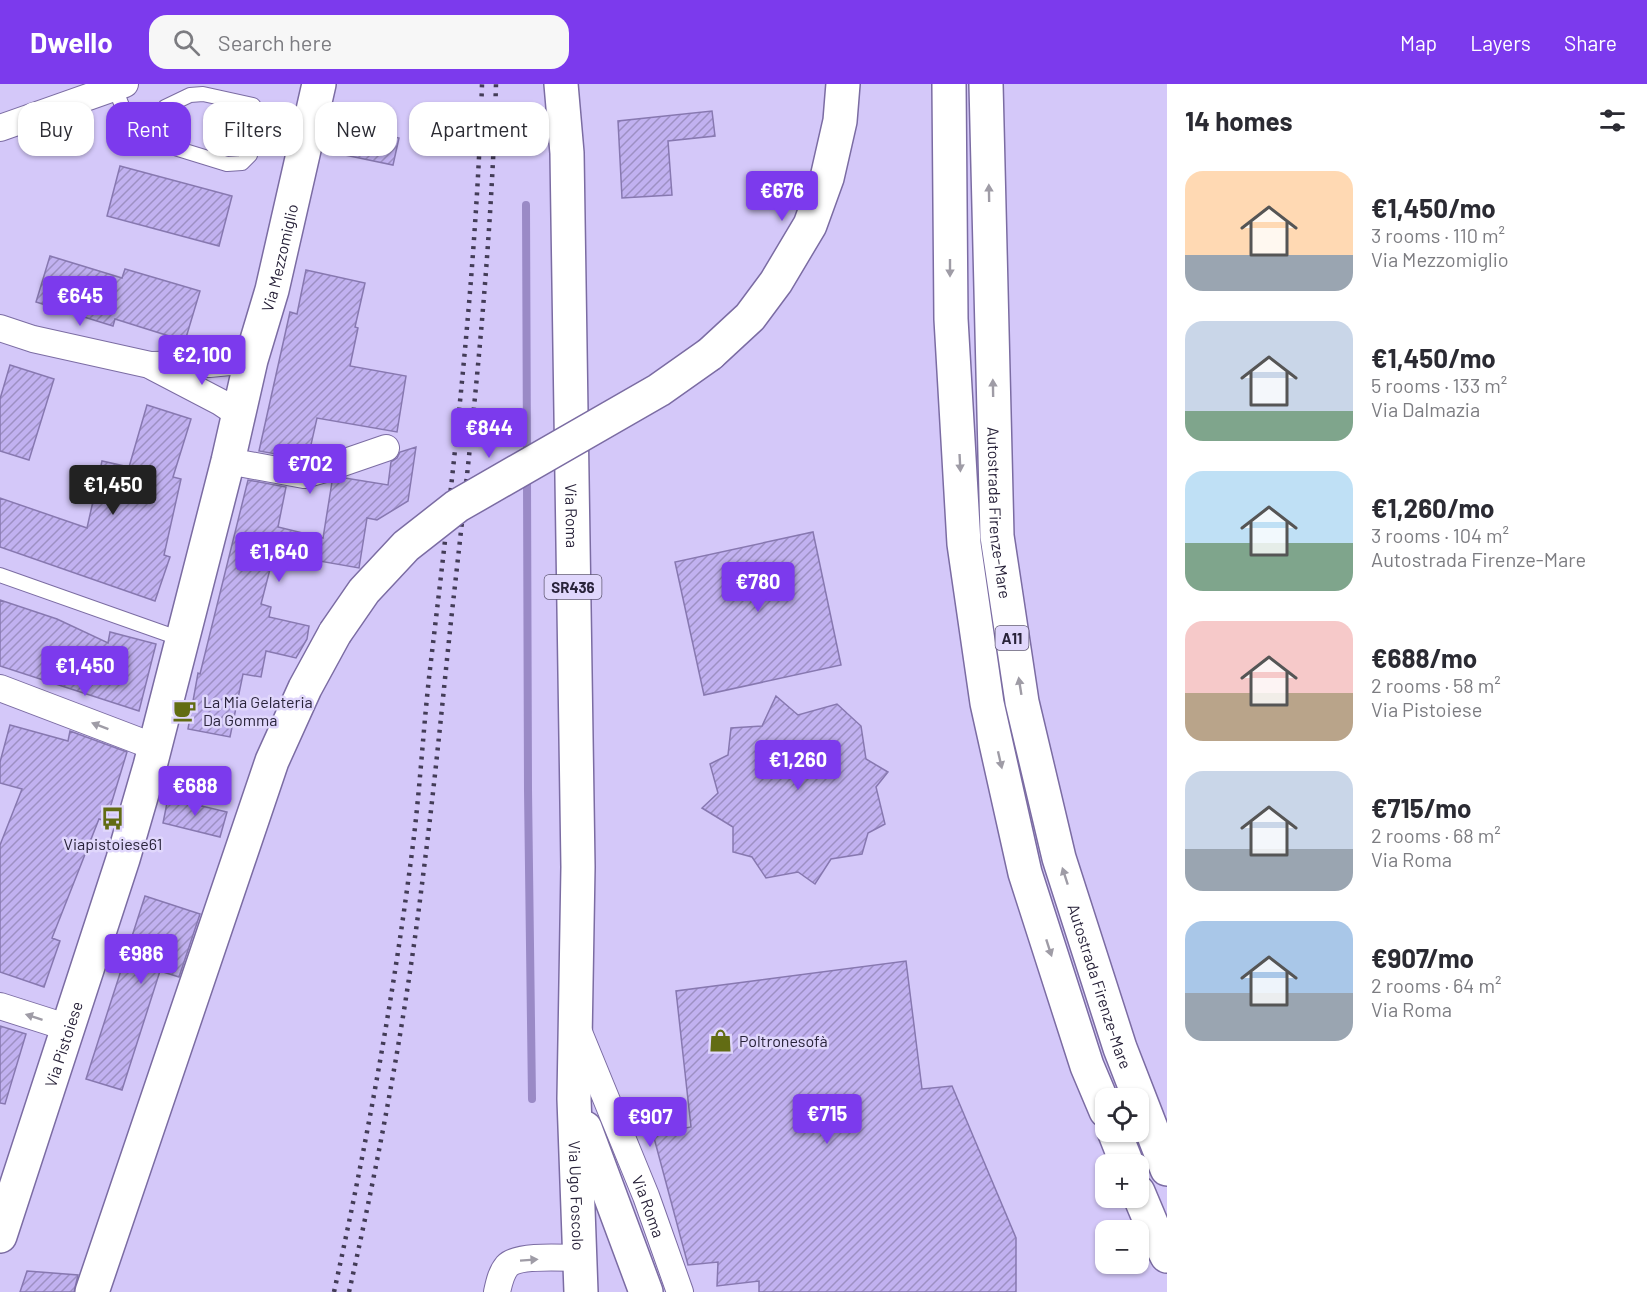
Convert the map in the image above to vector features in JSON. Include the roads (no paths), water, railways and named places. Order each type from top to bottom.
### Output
[{"type":"main road","name":"Via Roma","points":[[561,84],[567,153],[578,867],[574,1099]]},
{"type":"main road","name":"Via Roma","points":[[567,153],[573,84]]},
{"type":"main road","points":[[92,1292],[272,761],[305,688],[335,633],[364,591],[406,546],[457,506],[659,390],[710,354],[750,317],[776,282],[810,225],[827,178],[840,121],[843,84]]},
{"type":"main road","name":"A11","points":[[949,84],[951,319],[964,544],[987,703],[1025,873],[1087,1066],[1096,1088]]},
{"type":"main road","name":"Autostrada Firenze-Mare","points":[[986,84],[997,536],[1022,702],[1059,858],[1120,1048],[1167,1169]]},
{"type":"main road","name":"Via Mezzomiglio","points":[[155,747],[228,461],[251,360],[272,290],[316,85]]},
{"type":"main road","name":"Via Pistoiese","points":[[0,1236],[7,1192],[69,1028],[123,859],[155,747]]},
{"type":"main road","points":[[574,1099],[646,1292]]},
{"type":"main road","name":"Via Ugo Foscolo","points":[[574,1099],[581,1292]]},
{"type":"main road","points":[[1145,1208],[1167,1256]]},
{"type":"street","points":[[0,128],[120,86]]},
{"type":"street","points":[[0,327],[33,339],[150,365],[209,364],[251,360]]},
{"type":"street","points":[[150,365],[238,414]]},
{"type":"street","points":[[228,461],[304,475],[386,448]]},
{"type":"street","points":[[0,688],[155,747]]},
{"type":"street","points":[[0,1006],[69,1028]]},
{"type":"street","name":"Via Roma","points":[[574,1022],[646,1196],[680,1292]]},
{"type":"street","points":[[497,1292],[504,1271],[512,1262],[525,1259],[581,1258]]},
{"type":"lane","points":[[120,86],[124,102]]},
{"type":"lane","points":[[203,94],[253,105],[258,111],[250,154],[242,163],[227,164],[162,144],[145,134],[165,107],[190,95],[203,94]]},
{"type":"lane","points":[[0,575],[181,639]]},
{"type":"waterway","points":[[526,205],[527,456]]},
{"type":"waterway","points":[[527,477],[532,1099]]},
{"type":"railway","points":[[334,1292],[378,1073],[412,852],[469,304],[482,84]]},
{"type":"railway","points":[[349,1292],[391,1085],[409,981],[427,844],[479,353],[490,219],[496,84]]},
{"type":"place","name":"La Mia Gelateria Da Gomma","points":[[185,710]]},
{"type":"place","name":"Viapistoiese61","points":[[113,818]]},
{"type":"place","name":"Poltronesofà","points":[[721,1040]]}]
